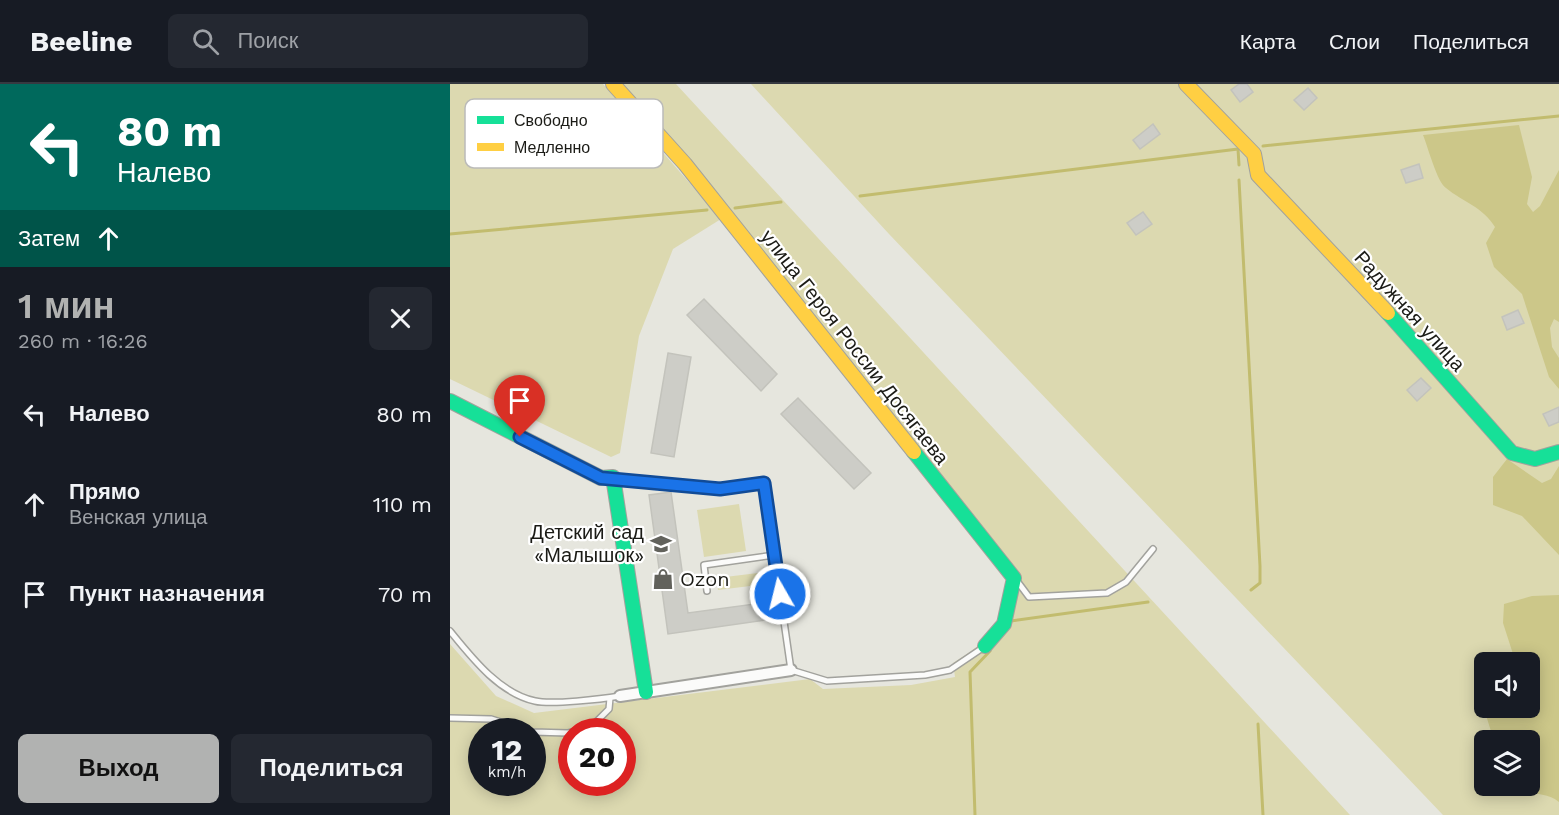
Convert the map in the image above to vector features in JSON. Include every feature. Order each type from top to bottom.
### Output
[{"type":"street","name":"улица Героя России Досягаева","points":[[613,84],[626,99]]},
{"type":"street","name":"Радужная улица","points":[[1186,84],[1254,154],[1258,175],[1396,322],[1512,453],[1523,460],[1535,461],[1559,452]]},
{"type":"street","name":"улица Героя России Досягаева","points":[[663,140],[685,164],[1014,578]]},
{"type":"street","points":[[450,401],[601,478],[613,477],[646,692]]},
{"type":"street","points":[[985,646],[1004,624],[1014,578]]},
{"type":"street","points":[[615,697],[791,670]]},
{"type":"lane","points":[[613,477],[720,489],[764,483],[791,670],[827,681],[926,675],[950,670],[985,646]]},
{"type":"lane","points":[[1014,578],[1029,597],[1107,593],[1126,582],[1153,549]]},
{"type":"lane","points":[[707,591],[704,565],[774,555]]},
{"type":"lane","points":[[450,631],[468,653],[506,689],[536,702],[615,697]]},
{"type":"lane","points":[[450,718],[491,719],[533,732],[568,733],[590,728],[609,709],[615,697]]},
{"type":"shaded area","points":[[450,84],[603,84],[616,99],[465,99],[465,168],[663,168],[663,153],[721,219],[673,249],[639,336],[620,453],[611,457],[450,379]]},
{"type":"shaded area","points":[[613,84],[676,84],[1350,815],[450,815],[450,644],[496,696],[534,713],[810,679],[823,689],[911,685],[955,677],[953,663],[978,646],[995,628],[1004,605],[1006,574],[663,146],[663,99],[625,99]]},
{"type":"shaded area","points":[[751,84],[1559,84],[1559,815],[1443,815],[889,234]]},
{"type":"shaded area","points":[[1519,125],[1532,177],[1527,204],[1533,212],[1540,206],[1559,170],[1559,322],[1554,319],[1550,328],[1552,347],[1559,358],[1559,389],[1549,377],[1522,294],[1494,267],[1486,243],[1495,227],[1485,214],[1446,188],[1436,172],[1423,135]]},
{"type":"shaded area","points":[[1507,459],[1542,483],[1551,479],[1559,466],[1559,555],[1522,516],[1493,505],[1493,477]]},
{"type":"shaded area","points":[[739,504],[746,551],[704,557],[697,510]]},
{"type":"shaded area","points":[[766,572],[767,584],[718,590],[717,578]]},
{"type":"shaded area","points":[[1559,595],[1559,802],[1540,794],[1540,730],[1491,730],[1487,718],[1540,718],[1540,652],[1512,652],[1503,623],[1504,604],[1532,596]]},
{"type":"building","points":[[1239,84],[1247,84],[1253,92],[1240,102],[1231,90]]},
{"type":"building","points":[[1308,88],[1317,98],[1304,110],[1294,100]]},
{"type":"building","points":[[1153,124],[1160,134],[1140,149],[1133,140]]},
{"type":"building","points":[[1419,164],[1423,178],[1406,183],[1401,170]]},
{"type":"building","points":[[1143,212],[1152,224],[1136,235],[1127,223]]},
{"type":"building","points":[[704,299],[777,374],[761,391],[687,315]]},
{"type":"building","points":[[1518,310],[1524,323],[1507,330],[1502,317]]},
{"type":"building","points":[[668,353],[691,357],[674,457],[651,453]]},
{"type":"building","points":[[1421,378],[1431,388],[1417,401],[1407,390]]},
{"type":"building","points":[[798,398],[871,473],[854,489],[781,414]]},
{"type":"building","points":[[1559,407],[1559,422],[1549,426],[1543,414]]},
{"type":"building","points":[[671,492],[688,613],[762,603],[765,620],[668,634],[649,495]]},
{"type":"waterway","points":[[1263,146],[1559,116]]},
{"type":"waterway","points":[[860,196],[1238,149],[1239,165]]},
{"type":"waterway","points":[[1239,180],[1260,566],[1260,583],[1251,590]]},
{"type":"waterway","points":[[735,208],[781,202]]},
{"type":"waterway","points":[[450,234],[707,210]]},
{"type":"waterway","points":[[1011,621],[1148,602]]},
{"type":"waterway","points":[[975,815],[970,672],[990,651]]},
{"type":"waterway","points":[[1258,724],[1263,815]]},
{"type":"traffic: fast","points":[[1388,313],[1512,453],[1535,459],[1559,452]]},
{"type":"traffic: fast","points":[[450,401],[601,478],[613,477],[646,692]]},
{"type":"traffic: fast","points":[[914,452],[1014,578],[1004,624],[985,646]]},
{"type":"traffic: slow","points":[[613,84],[626,99]]},
{"type":"traffic: slow","points":[[1186,84],[1254,154],[1258,175],[1388,313]]},
{"type":"traffic: slow","points":[[663,140],[685,164],[914,452]]},
{"type":"place","name":"Детский сад «Малышок»","points":[[661,544]]},
{"type":"place","name":"Ozon","points":[[663,579]]},
{"type":"route","points":[[520,437],[601,478],[613,477],[691,488],[720,489],[764,483],[780,594]]}]
